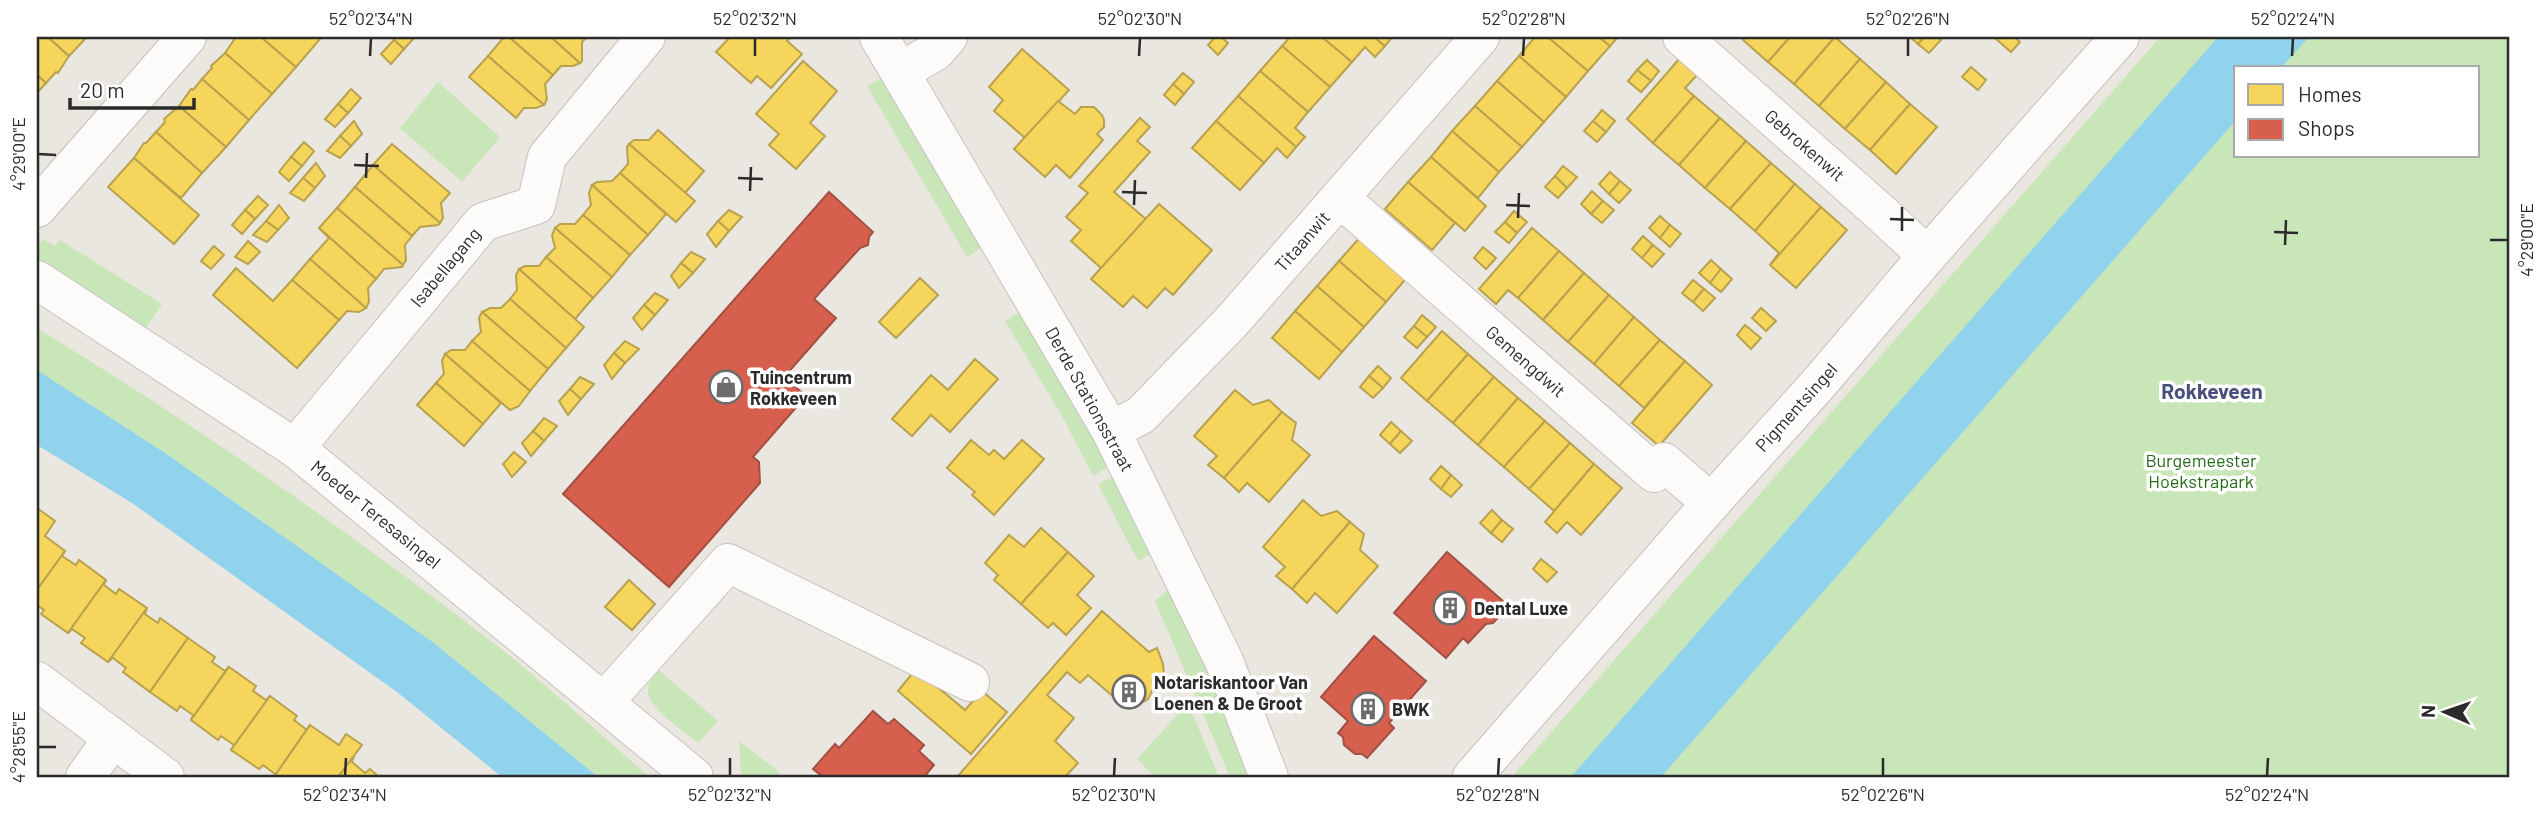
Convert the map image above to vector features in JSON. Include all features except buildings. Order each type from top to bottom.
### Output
[{"type":"street","points":[[37,208],[187,37]]},
{"type":"street","name":"Isabellagang","points":[[295,448],[483,222],[536,205],[547,157],[646,37]]},
{"type":"street","name":"Derde Stationsstraat","points":[[879,37],[1111,431],[1224,661],[1269,777]]},
{"type":"street","points":[[900,72],[936,51],[948,37]]},
{"type":"street","name":"Titaanwit","points":[[1111,431],[1141,415],[1233,320],[1480,37]]},
{"type":"street","name":"Gebrokenwit","points":[[1682,37],[1927,256]]},
{"type":"street","name":"Pigmentsingel","points":[[1472,777],[2120,37]]},
{"type":"street","name":"Gemengdwit","points":[[1340,198],[1654,473],[1664,462],[1711,503]]},
{"type":"street","name":"Moeder Teresasingel","points":[[37,280],[295,448],[694,777]]},
{"type":"street","points":[[604,702],[728,563],[970,682]]},
{"type":"street","points":[[37,681],[165,777]]},
{"type":"street","points":[[85,777],[113,738]]},
{"type":"green space","name":"Burgemeester Hoekstrapark","points":[[2160,37],[2509,37],[2509,777],[1512,777]]},
{"type":"green space","points":[[884,77],[984,246],[967,257],[867,86]]},
{"type":"green space","points":[[438,82],[500,137],[462,182],[400,128]]},
{"type":"green space","points":[[43,239],[55,246],[60,240],[162,304],[146,328],[37,259],[37,248]]},
{"type":"green space","points":[[1022,311],[1110,466],[1093,476],[1062,416],[1005,321]]},
{"type":"green space","points":[[37,328],[155,402],[384,561],[516,661],[649,777],[598,777],[434,643],[165,453],[37,370]]},
{"type":"green space","points":[[1115,475],[1155,552],[1138,561],[1098,484]]},
{"type":"green space","points":[[1171,587],[1251,777],[1230,777],[1155,601]]},
{"type":"green space","points":[[659,670],[718,721],[698,743],[665,716],[651,700],[649,684]]},
{"type":"green space","points":[[1188,703],[1219,777],[1155,777],[1137,759]]},
{"type":"green space","points":[[739,741],[780,773],[776,777],[741,777]]},
{"type":"water","points":[[2218,37],[2309,37],[2283,66],[2234,66],[2234,122],[1661,777],[1571,777]]},
{"type":"water","points":[[37,370],[165,453],[434,643],[598,777],[502,777],[397,692],[132,503],[37,445]]},
{"type":"place","name":"Tuincentrum Rokkeveen","points":[[726,387]]},
{"type":"place","name":"Dental Luxe","points":[[1450,608]]},
{"type":"place","name":"Notariskantoor Van Loenen & De Groot","points":[[1129,692]]},
{"type":"place","name":"BWK","points":[[1368,709]]},
{"type":"district","name":"Rokkeveen","points":[[2212,390]]}]
